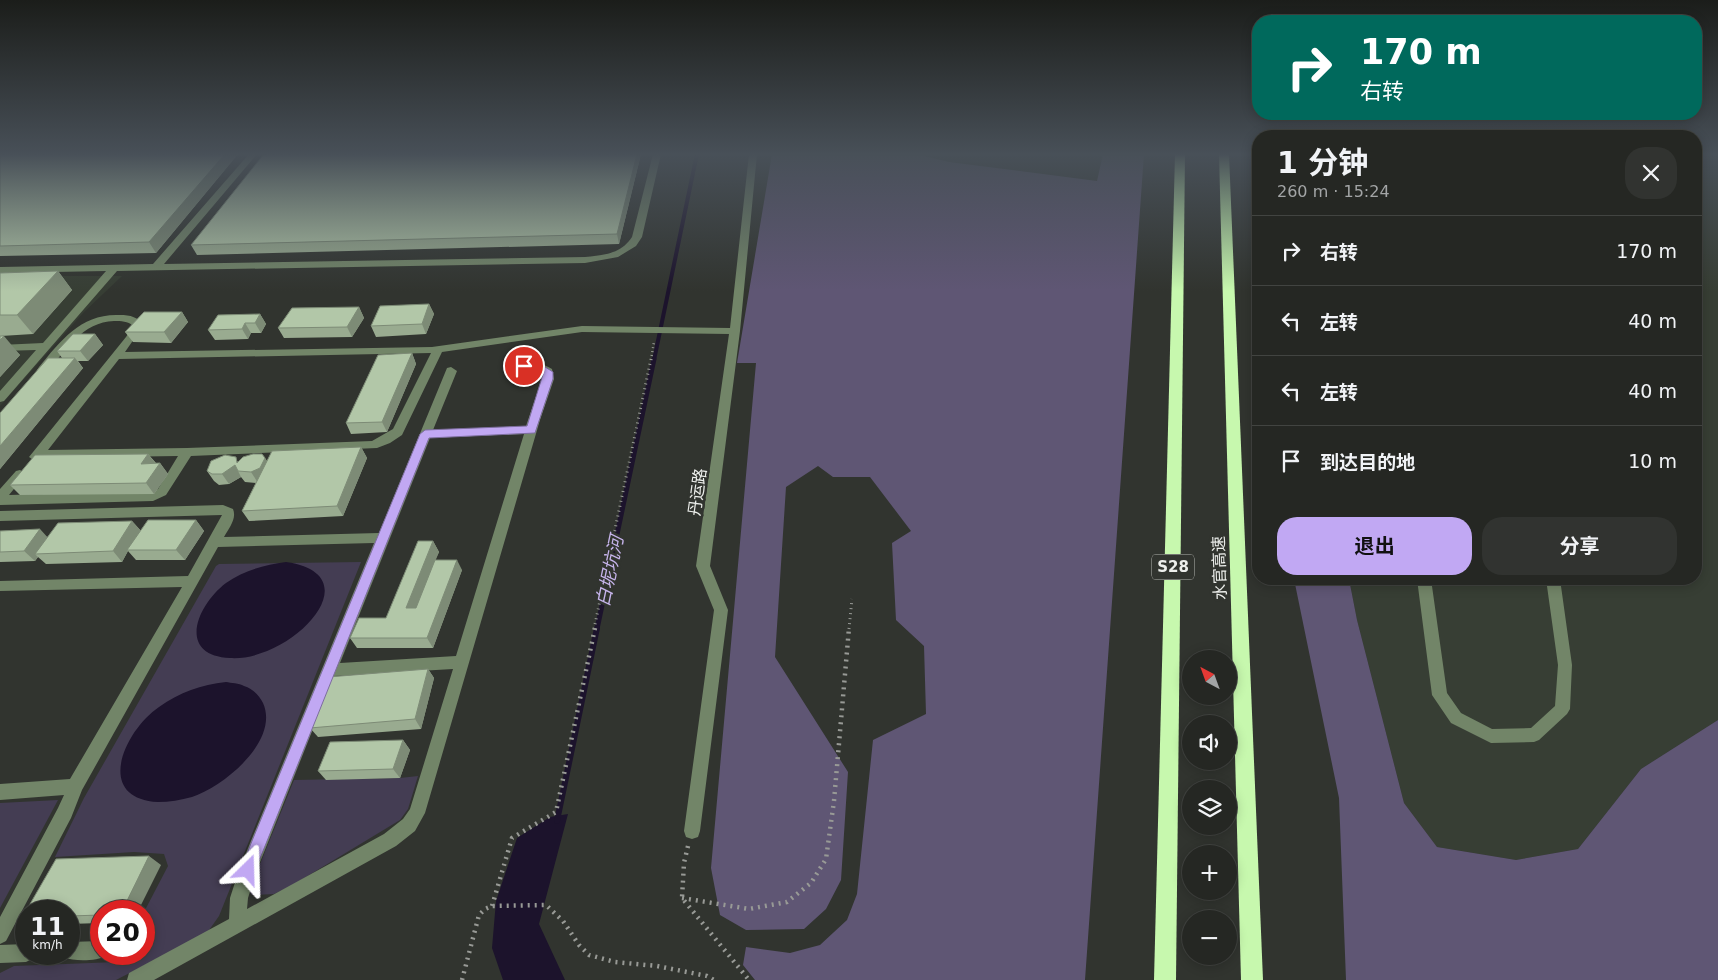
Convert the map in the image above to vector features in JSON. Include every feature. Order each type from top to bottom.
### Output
[{"type":"highway","name":"S28","points":[[1165,980],[1179,200]]},
{"type":"highway","name":"水官高速","points":[[1226,200],[1252,980]]},
{"type":"street","points":[[156,267],[214,200]]},
{"type":"street","points":[[0,270],[585,260],[607,258],[631,247],[637,237],[646,200]]},
{"type":"street","name":"丹运路","points":[[692,831],[721,610],[703,566],[735,331],[748,200]]},
{"type":"street","points":[[0,398],[114,268]]},
{"type":"street","points":[[0,498],[117,356],[138,326],[136,322],[124,318],[102,318],[85,325],[75,333],[37,376]]},
{"type":"street","points":[[117,356],[438,350],[508,338],[582,329],[655,337],[709,331],[735,331]]},
{"type":"street","points":[[0,348],[46,346]]},
{"type":"street","points":[[37,454],[360,447],[380,443],[398,432],[438,350]]},
{"type":"street","points":[[136,980],[390,840],[409,825],[417,813],[531,430],[548,379],[548,372],[536,366],[512,366]]},
{"type":"street","points":[[237,926],[239,898],[248,870],[451,371]]},
{"type":"street","points":[[425,434],[531,430]]},
{"type":"street","points":[[0,498],[153,496],[162,492],[187,452]]},
{"type":"street","points":[[0,516],[223,510],[228,512],[228,518],[215,542],[75,786],[65,812],[0,935]]},
{"type":"street","points":[[215,542],[383,538]]},
{"type":"street","points":[[0,586],[192,581]]},
{"type":"street","points":[[1425,585],[1440,695],[1456,718],[1491,736],[1534,735],[1562,709],[1565,665],[1554,585]]},
{"type":"street","points":[[329,670],[462,662]]},
{"type":"street","points":[[0,792],[75,786]]},
{"type":"street","points":[[0,954],[15,953]]},
{"type":"path","points":[[492,906],[512,838],[556,812],[655,337]]},
{"type":"path","points":[[682,898],[749,909],[787,902],[811,883],[826,859],[834,801],[852,599]]},
{"type":"path","points":[[692,831],[684,863],[682,898],[749,980]]},
{"type":"path","points":[[462,980],[479,915],[485,909],[492,906],[546,905],[563,921],[579,945],[589,955],[615,962],[657,966],[708,976],[714,980]]},
{"type":"shaded area","points":[[764,200],[1141,200],[1085,980],[755,980],[743,965],[746,947],[790,953],[820,945],[847,920],[857,894],[873,740],[926,714],[924,646],[896,620],[892,543],[911,531],[870,477],[833,477],[818,466],[786,487],[775,657],[848,772],[841,880],[826,909],[804,929],[746,930],[720,915],[711,868],[756,363],[737,363]]},
{"type":"shaded area","points":[[1702,200],[1718,200],[1718,720],[1641,769],[1578,849],[1516,860],[1437,847],[1404,803],[1357,620],[1350,585],[1702,585]]},
{"type":"shaded area","points":[[0,276],[122,276],[84,312],[0,406]]},
{"type":"shaded area","points":[[286,562],[312,570],[323,583],[323,599],[314,616],[298,633],[277,647],[254,656],[230,658],[213,655],[203,648],[197,639],[197,628],[200,616],[216,592],[233,578],[247,571]]},
{"type":"shaded area","points":[[361,562],[219,916],[207,933],[155,960],[155,900],[150,900],[168,866],[164,854],[134,852],[55,857],[84,798],[216,566],[219,564]]},
{"type":"shaded area","points":[[1295,585],[1350,585],[1357,620],[1404,803],[1437,847],[1516,860],[1578,849],[1641,769],[1718,720],[1718,980],[1346,980],[1339,798]]},
{"type":"shaded area","points":[[226,682],[240,684],[250,689],[258,695],[263,703],[266,718],[263,732],[256,747],[245,761],[219,783],[205,792],[188,798],[158,802],[138,798],[126,789],[121,776],[121,762],[135,731],[147,718],[159,707],[183,693],[199,687]]},
{"type":"shaded area","points":[[418,776],[408,809],[400,820],[291,886],[274,894],[252,895],[249,891],[294,780]]},
{"type":"shaded area","points":[[58,800],[0,908],[0,803]]},
{"type":"shaded area","points":[[568,814],[539,924],[565,980],[503,980],[492,948],[496,901],[517,838],[550,817]]},
{"type":"shaded area","points":[[80,963],[145,965],[116,980],[0,980],[0,973],[14,966],[80,965]]},
{"type":"building","points":[[0,200],[186,200],[149,242],[0,246]]},
{"type":"building","points":[[227,200],[626,200],[617,234],[191,245]]},
{"type":"building","points":[[58,271],[17,315],[0,315],[0,273]]},
{"type":"building","points":[[429,304],[422,324],[371,326],[380,306]]},
{"type":"building","points":[[359,307],[347,327],[278,328],[292,308]]},
{"type":"building","points":[[144,312],[182,312],[164,332],[125,332]]},
{"type":"building","points":[[260,314],[255,323],[245,323],[242,329],[208,330],[218,315]]},
{"type":"building","points":[[73,334],[95,334],[80,351],[57,351]]},
{"type":"building","points":[[412,353],[382,422],[346,423],[378,355]]},
{"type":"building","points":[[48,358],[75,358],[0,446],[0,413]]},
{"type":"building","points":[[361,447],[337,506],[242,511],[272,451]]},
{"type":"building","points":[[148,454],[141,464],[160,463],[146,483],[10,485],[35,455]]},
{"type":"building","points":[[262,454],[265,458],[260,468],[251,472],[238,471],[235,465],[222,474],[212,474],[207,471],[211,461],[225,455],[236,457],[237,463],[243,457]]},
{"type":"building","points":[[148,520],[196,520],[176,550],[127,550]]},
{"type":"building","points":[[132,521],[113,551],[35,554],[58,523]]},
{"type":"building","points":[[40,529],[24,551],[0,552],[0,531]]},
{"type":"building","points":[[418,541],[433,541],[406,608],[416,608],[435,560],[457,560],[427,638],[350,638],[359,618],[386,618]]},
{"type":"building","points":[[428,669],[415,719],[310,728],[328,677]]},
{"type":"building","points":[[403,740],[393,769],[318,771],[330,742]]},
{"type":"building","points":[[149,856],[127,900],[90,900],[90,915],[80,916],[80,900],[32,900],[56,859]]},
{"type":"waterway","name":"白坭坑河","points":[[654,360],[687,200]]},
{"type":"waterway","name":"白坭坑河","points":[[597,629],[654,359]]},
{"type":"waterway","name":"白坭坑河","points":[[557,821],[597,628]]},
{"type":"route","points":[[248,870],[425,434],[531,430],[548,379],[548,372],[536,366],[524,366]]}]
